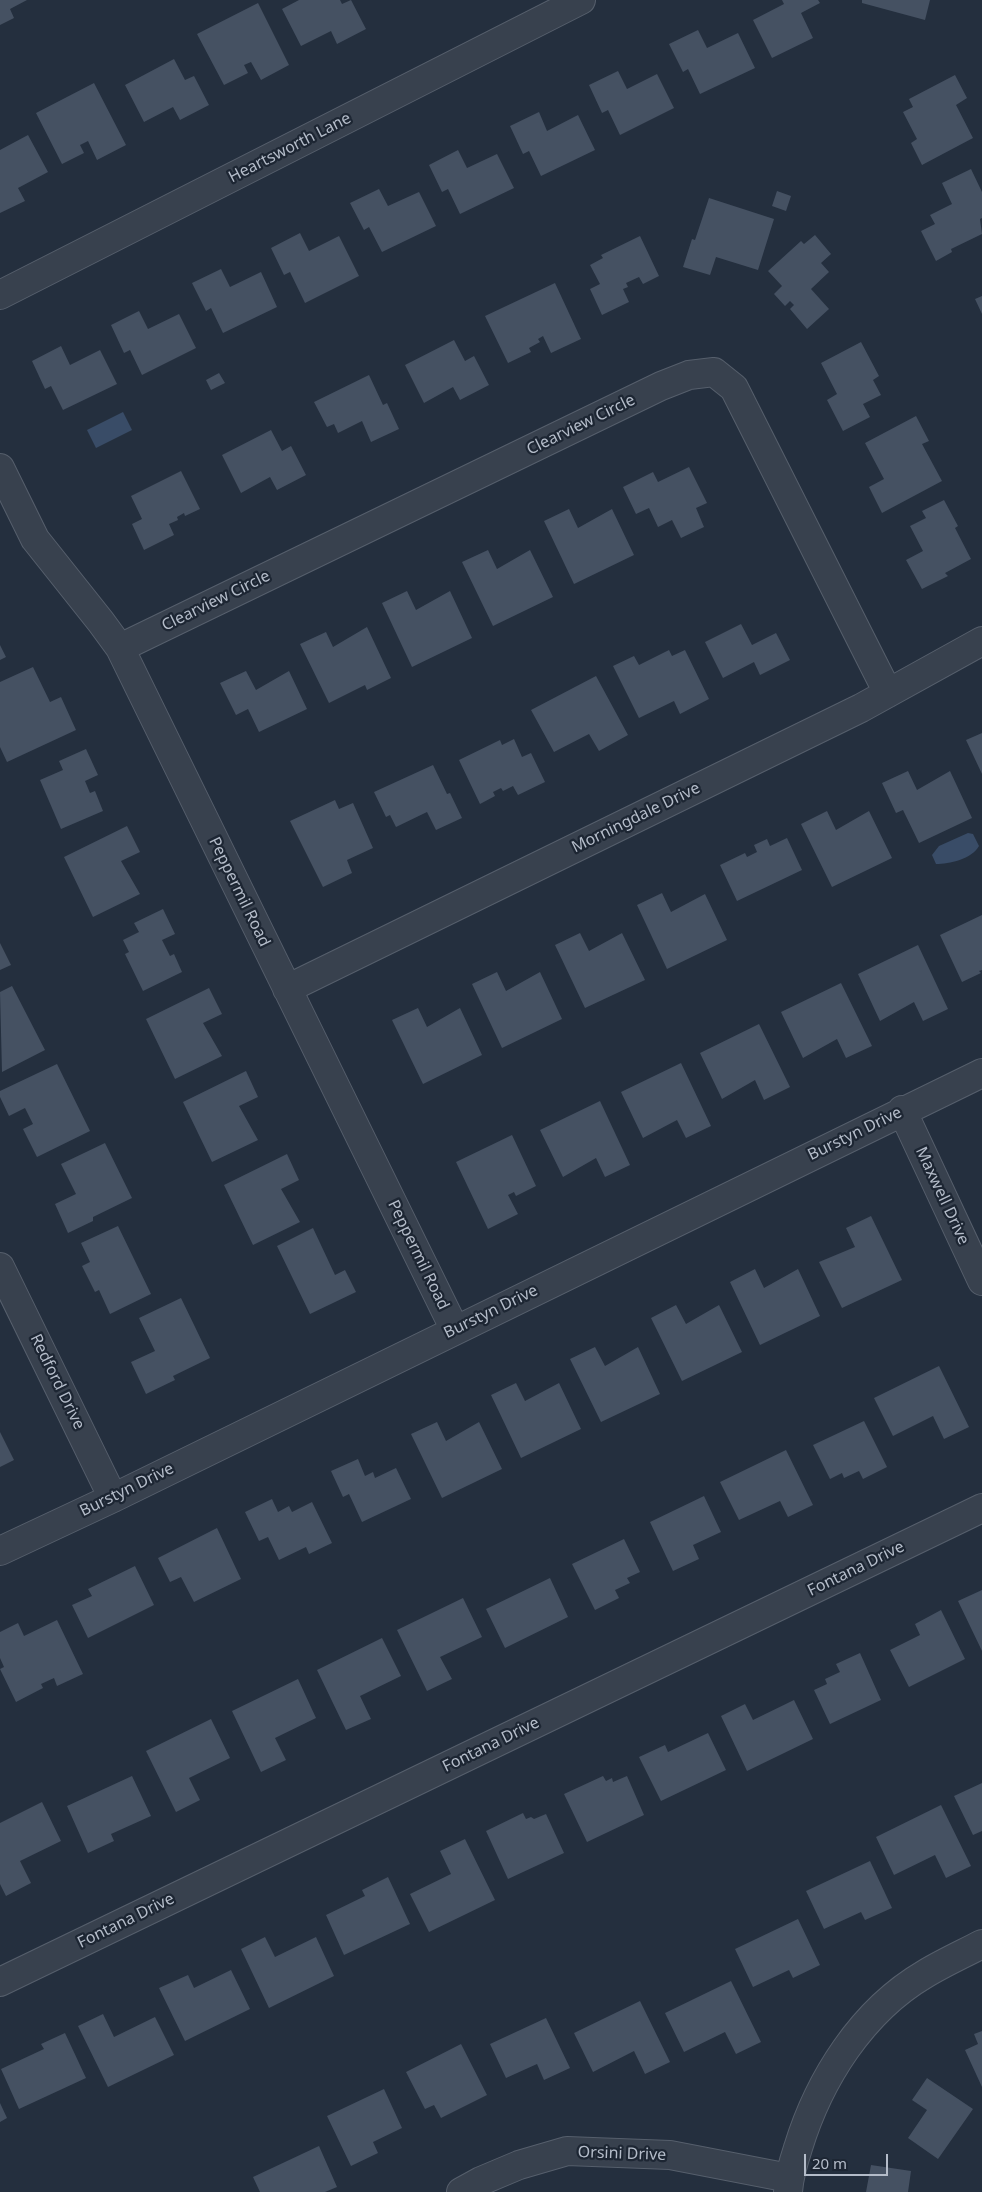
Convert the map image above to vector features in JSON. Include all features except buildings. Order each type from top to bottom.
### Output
[{"type":"street","name":"Heartsworth Lane","points":[[0,295],[581,0]]},
{"type":"street","name":"Clearview Circle","points":[[120,648],[661,386],[689,375],[714,372],[734,388],[888,694]]},
{"type":"street","name":"Peppermil Road","points":[[0,468],[35,539],[102,622],[120,648],[455,1330]]},
{"type":"street","name":"Morningdale Drive","points":[[288,989],[888,694],[982,642]]},
{"type":"street","name":"Burstyn Drive","points":[[0,1551],[113,1498],[982,1072]]},
{"type":"street","name":"Maxwell Drive","points":[[902,1110],[982,1281]]},
{"type":"street","name":"Redford Drive","points":[[0,1267],[113,1498]]},
{"type":"street","name":"Fontana Drive","points":[[0,1982],[982,1508]]},
{"type":"street","points":[[788,2185],[806,2120],[831,2070],[859,2031],[892,1998],[924,1974],[982,1944]]},
{"type":"street","name":"Orsini Drive","points":[[461,2192],[481,2181],[519,2165],[567,2151],[670,2155],[788,2185]]},
{"type":"water","points":[[123,412],[132,430],[96,448],[87,430]]},
{"type":"water","points":[[968,833],[973,834],[979,846],[976,851],[960,860],[936,864],[932,855],[939,846]]}]
